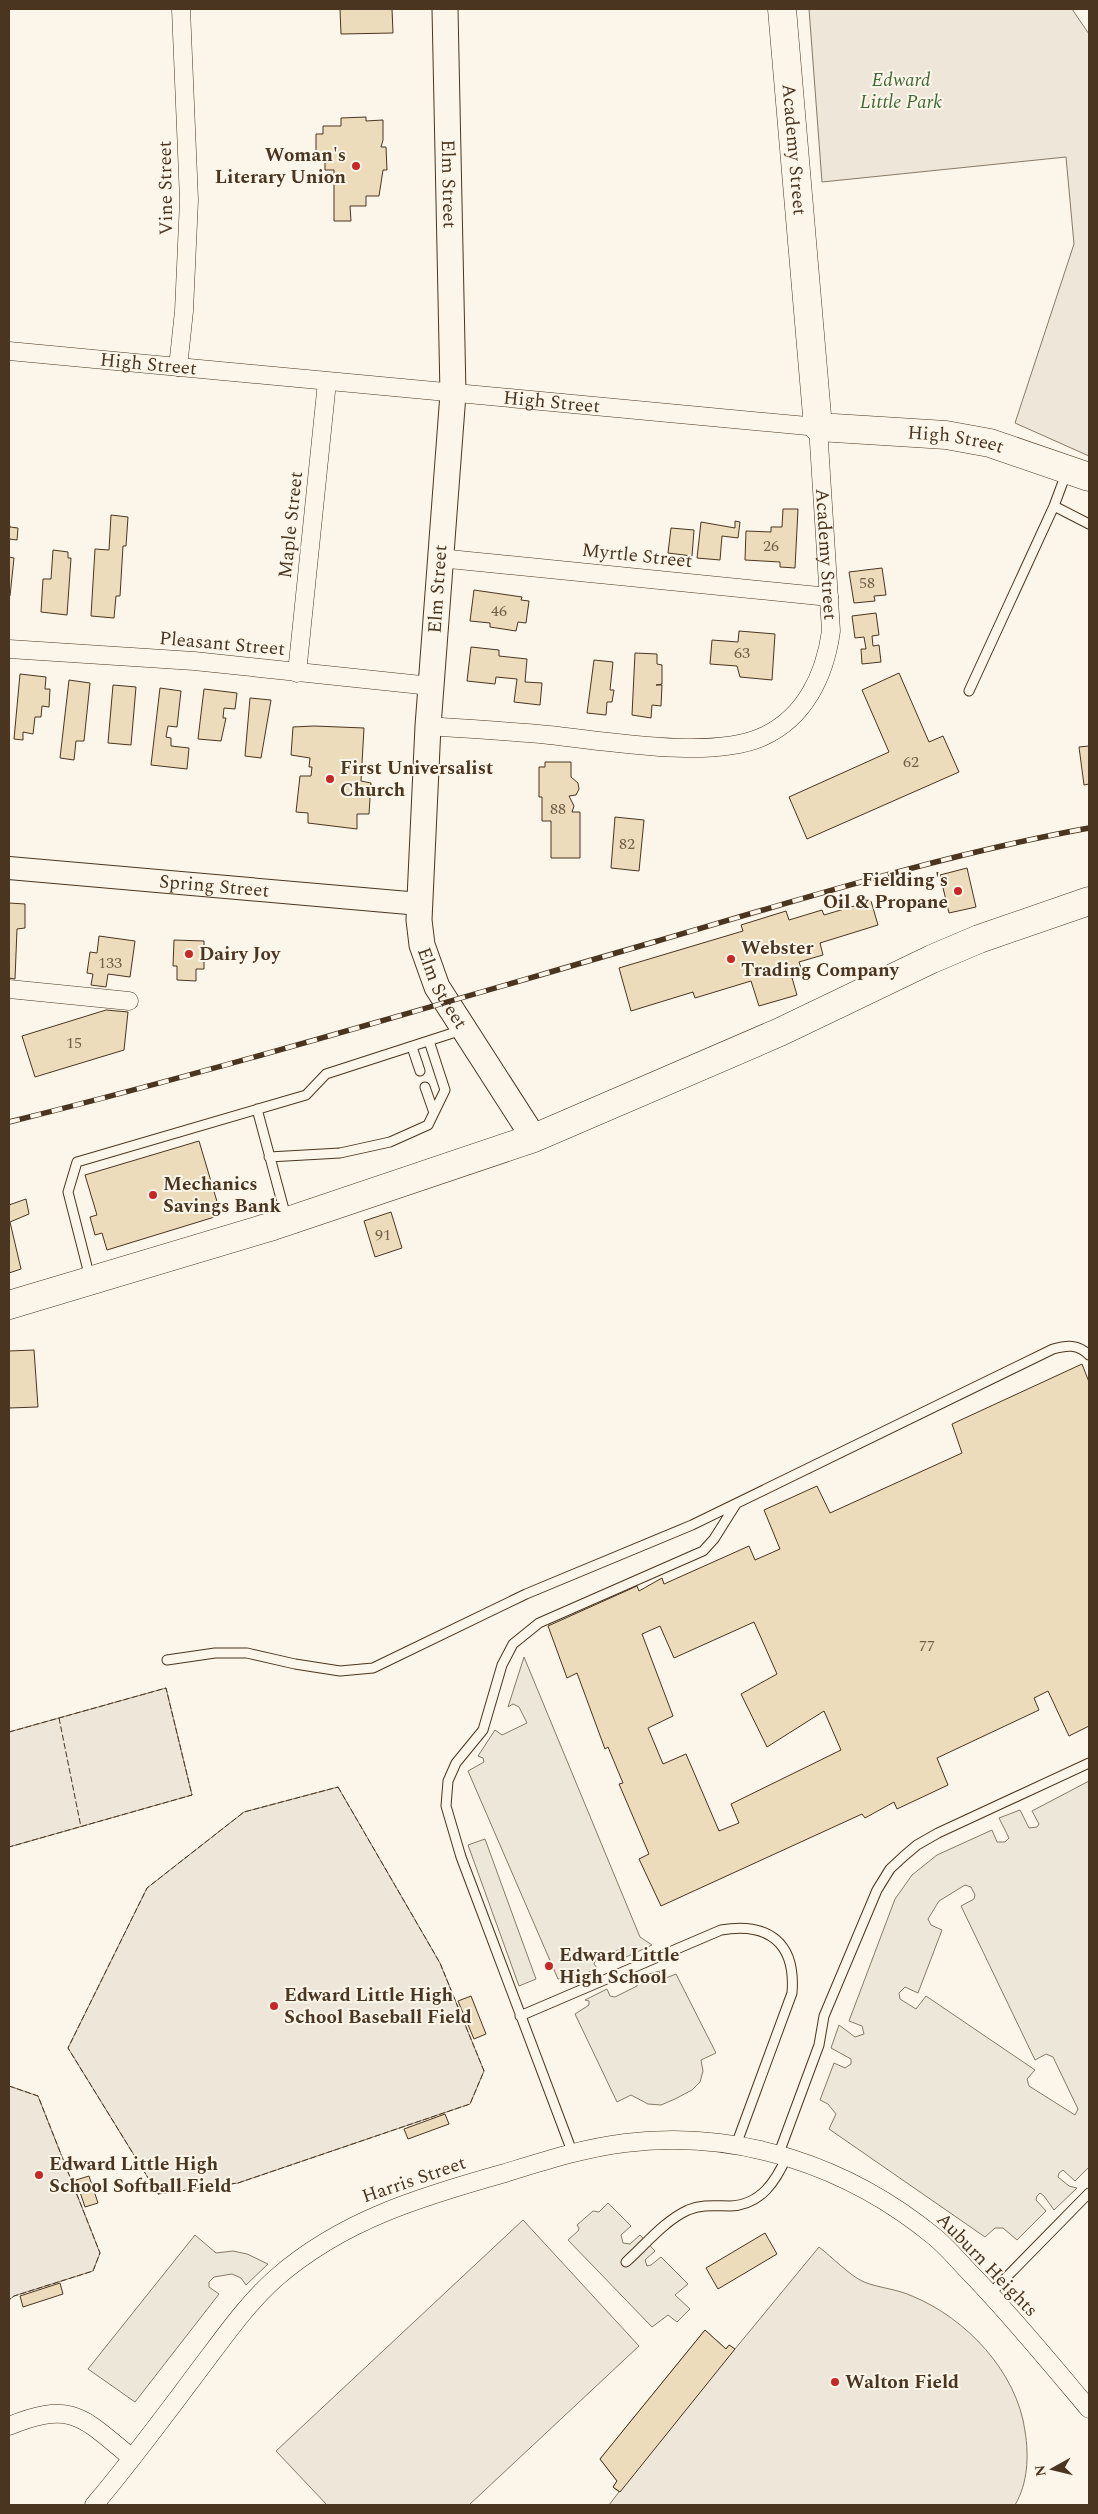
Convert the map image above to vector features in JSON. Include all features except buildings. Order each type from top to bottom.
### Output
[{"type":"main road","name":"Elm Street","points":[[445,9],[453,394],[428,726],[420,904],[421,937],[428,966],[437,987],[534,1138]]},
{"type":"main road","name":"Academy Street","points":[[782,9],[818,427]]},
{"type":"main road","name":"High Street","points":[[818,427],[946,435],[990,443],[1079,473]]},
{"type":"main road","points":[[9,1304],[288,1221],[534,1138],[780,1032],[932,959],[979,939],[1089,901]]},
{"type":"street","name":"Vine Street","points":[[178,367],[184,311],[189,200],[181,9]]},
{"type":"street","name":"High Street","points":[[9,351],[818,427]]},
{"type":"street","name":"Maple Street","points":[[297,673],[327,382]]},
{"type":"street","name":"Academy Street","points":[[428,726],[714,749],[763,737],[787,721],[804,705],[815,688],[829,646],[831,631],[818,427]]},
{"type":"street","name":"Myrtle Street","points":[[440,558],[829,597]]},
{"type":"street","name":"Pleasant Street","points":[[9,649],[194,662],[431,686]]},
{"type":"street","name":"Spring Street","points":[[9,868],[420,904]]},
{"type":"street","points":[[9,989],[129,1000]]},
{"type":"street","name":"Harris Street","points":[[94,2505],[245,2311],[276,2278],[298,2261],[364,2220],[403,2203],[573,2154],[626,2143],[656,2141],[736,2145],[783,2155]]},
{"type":"street","name":"Auburn Heights","points":[[783,2155],[846,2179],[876,2195],[938,2240],[990,2294],[1089,2409]]},
{"type":"street","points":[[9,2426],[36,2415],[56,2412],[75,2415],[132,2458]]},
{"type":"lane","points":[[968,691],[1054,506],[1079,473]]},
{"type":"lane","points":[[1054,506],[1089,524]]},
{"type":"lane","points":[[90,1280],[68,1192],[77,1162],[306,1095],[326,1074],[463,1030]]},
{"type":"lane","points":[[269,1157],[340,1153],[390,1142],[428,1125],[433,1110],[444,1090],[429,1041]]},
{"type":"lane","points":[[412,1047],[420,1071]]},
{"type":"lane","points":[[425,1087],[433,1110]]},
{"type":"lane","points":[[257,1109],[288,1221]]},
{"type":"lane","points":[[167,1660],[215,1653],[248,1653],[295,1664],[340,1670],[372,1668],[526,1594],[692,1525],[1053,1349],[1069,1345],[1083,1349],[1089,1355]]},
{"type":"lane","points":[[573,2154],[520,2016],[452,1828],[446,1806],[448,1781],[456,1763],[482,1730],[502,1665],[513,1644],[539,1623],[703,1551],[714,1539],[736,1504]]},
{"type":"lane","points":[[626,2262],[672,2220],[689,2209],[710,2205],[732,2206],[750,2201],[766,2193],[778,2178],[783,2155],[819,2045],[824,2016],[877,1890],[890,1869],[917,1845],[938,1833],[1089,1763]]},
{"type":"lane","points":[[520,2016],[721,1930],[739,1927],[753,1928],[768,1934],[780,1944],[789,1958],[793,1977],[792,1993],[736,2145]]},
{"type":"lane","points":[[990,2294],[1089,2193]]},
{"type":"green space","name":"Edward Little Park","points":[[809,9],[1072,9],[1089,34],[1089,456],[1015,423],[1074,244],[1066,157],[822,182]]},
{"type":"green space","points":[[166,1688],[192,1795],[9,1847],[9,1732]]},
{"type":"green space","name":"Edward Little High School Baseball Field","points":[[338,1787],[440,1963],[484,2071],[470,2104],[238,2183],[158,2194],[68,2048],[147,1888],[244,1812]]},
{"type":"green space","name":"Edward Little High School Softball Field","points":[[9,2086],[38,2096],[100,2253],[93,2271],[14,2296],[9,2300]]},
{"type":"green space","points":[[523,2220],[639,2346],[469,2505],[327,2505],[276,2451]]},
{"type":"green space","name":"Walton Field","points":[[819,2247],[847,2271],[864,2282],[912,2296],[951,2318],[986,2350],[1000,2368],[1012,2388],[1020,2409],[1026,2440],[1027,2460],[1025,2479],[1015,2505],[609,2505],[619,2492],[613,2487],[617,2481],[600,2459],[705,2330],[726,2349],[729,2345],[735,2349]]},
{"type":"shaded area","points":[[524,1657],[640,1937],[652,1945],[626,1957],[623,1951],[618,1950],[595,1961],[594,1964],[597,1968],[577,1978],[574,1973],[558,1979],[468,1771],[484,1762],[483,1758],[478,1756],[495,1730],[502,1735],[527,1723],[519,1707],[513,1704],[508,1707]]},
{"type":"shaded area","points":[[1089,1781],[1089,2167],[1075,2181],[1063,2170],[1059,2173],[1058,2177],[1069,2186],[1077,2188],[1054,2210],[1040,2193],[1036,2200],[1046,2211],[1017,2240],[1003,2228],[995,2228],[985,2237],[829,2129],[836,2114],[828,2104],[820,2100],[834,2063],[845,2068],[851,2064],[851,2059],[831,2048],[839,2025],[855,2037],[864,2034],[862,2026],[849,2021],[895,1899],[912,1875],[937,1855],[992,1830],[997,1842],[1005,1842],[1009,1838],[999,1818],[1020,1810],[1029,1828],[1037,1827],[1039,1824],[1032,1811]],"holes":[[[965,1885],[971,1887],[975,1895],[974,1899],[961,1906],[1035,2060],[1046,2054],[1053,2057],[1078,2109],[1075,2115],[1029,2086],[1027,2079],[1035,2070],[926,1996],[916,2009],[900,1999],[899,1993],[905,1987],[918,1993],[942,1930],[931,1925],[928,1919],[939,1901]]]},
{"type":"shaded area","points":[[485,1839],[536,1979],[519,1986],[468,1845]]},
{"type":"shaded area","points":[[660,1971],[658,1976],[661,1980],[676,1974],[716,2053],[701,2060],[703,2071],[700,2082],[692,2090],[675,2099],[661,2105],[648,2104],[631,2095],[617,2102],[575,2014],[589,2005],[589,2001],[585,2000],[607,1989],[610,1996],[615,1997],[637,1986],[638,1981],[634,1978]]},
{"type":"shaded area","points":[[608,2203],[631,2226],[621,2235],[623,2243],[630,2244],[640,2235],[655,2251],[645,2260],[647,2266],[661,2257],[688,2284],[675,2295],[690,2309],[677,2322],[668,2315],[652,2327],[568,2240],[578,2231],[577,2225],[593,2211],[599,2212]]},
{"type":"shaded area","points":[[195,2235],[216,2253],[233,2251],[247,2254],[268,2264],[246,2285],[241,2278],[232,2274],[214,2277],[209,2282],[209,2287],[219,2294],[135,2402],[88,2369]]},
{"type":"railway","points":[[9,1122],[171,1080],[332,1035],[870,879],[979,851],[1089,828]]},
{"type":"fence","points":[[9,1732],[166,1688],[192,1795],[9,1847]]},
{"type":"fence","points":[[59,1718],[81,1827]]},
{"type":"fence","points":[[338,1787],[440,1963],[484,2071],[470,2104],[238,2183],[158,2194],[68,2048],[147,1888],[244,1812],[338,1787]]},
{"type":"fence","points":[[9,2086],[38,2096],[100,2253],[93,2271],[14,2296],[9,2300]]},
{"type":"place","name":"Woman's Literary Union","points":[[356,166]]},
{"type":"place","name":"First Universalist Church","points":[[330,779]]},
{"type":"place","name":"Fielding's Oil & Propane","points":[[958,891]]},
{"type":"place","name":"Dairy Joy","points":[[189,954]]},
{"type":"place","name":"Webster Trading Company","points":[[731,959]]},
{"type":"place","name":"Mechanics Savings Bank","points":[[153,1195]]},
{"type":"place","name":"Edward Little High School","points":[[549,1966]]},
{"type":"place","name":"Edward Little High School Baseball Field","points":[[274,2006]]},
{"type":"place","name":"Edward Little High School Softball Field","points":[[39,2175]]},
{"type":"place","name":"Walton Field","points":[[835,2382]]}]
